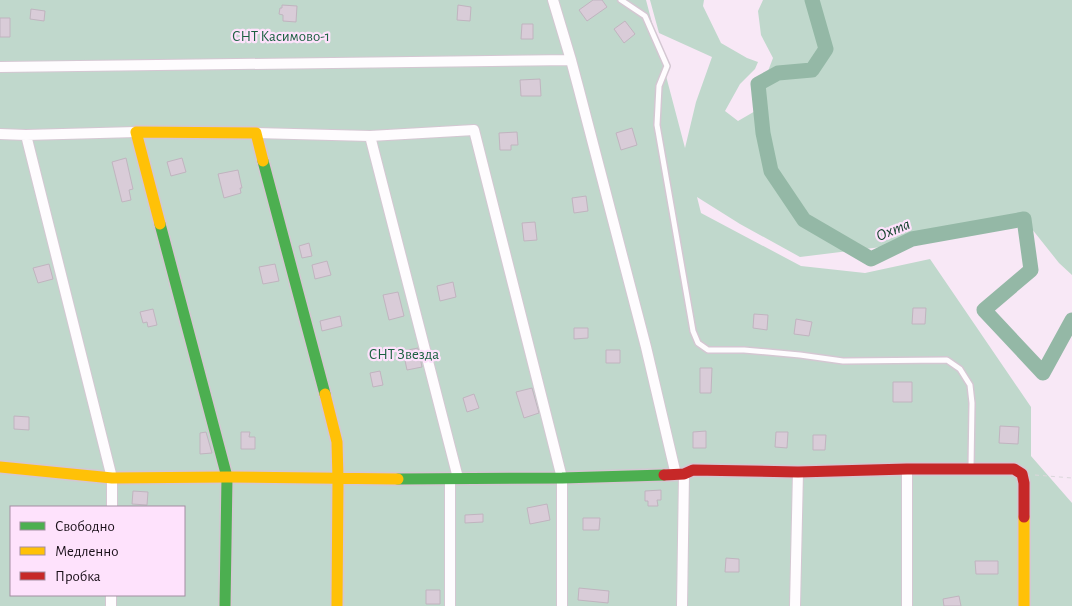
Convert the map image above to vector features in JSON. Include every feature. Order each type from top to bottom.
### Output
[{"type":"street","points":[[553,0],[580,90],[680,475],[682,606]]},
{"type":"street","points":[[0,67],[571,60]]},
{"type":"street","points":[[0,134],[136,132],[370,136],[474,130],[562,478],[562,606]]},
{"type":"street","points":[[136,132],[227,477],[225,606]]},
{"type":"street","points":[[256,134],[337,442],[337,606]]},
{"type":"street","points":[[26,135],[112,478],[112,506]]},
{"type":"street","points":[[370,136],[454,479],[450,606]]},
{"type":"street","points":[[0,467],[112,478],[227,477],[338,479],[562,478],[680,475],[693,470],[798,472],[1014,469],[1022,474],[1024,483],[1024,606]]},
{"type":"street","points":[[907,469],[907,606]]},
{"type":"street","points":[[795,606],[798,472]]},
{"type":"lane","points":[[622,0],[645,16],[667,66],[660,86],[657,125],[693,331],[698,343],[708,350],[744,350],[843,361],[948,360],[960,369],[970,385],[972,403],[971,469]]},
{"type":"path","points":[[1022,474],[1072,478]]},
{"type":"green space","name":"СНТ Звезда","points":[[0,0],[646,0],[685,148],[696,102],[712,57],[659,33],[650,0],[704,0],[703,6],[721,43],[758,62],[755,69],[740,84],[725,111],[738,121],[757,110],[753,90],[765,79],[773,58],[761,35],[758,11],[763,0],[1072,0],[1072,275],[1059,263],[1024,219],[995,218],[930,241],[800,257],[740,224],[697,197],[701,213],[801,266],[865,273],[930,259],[1031,407],[1031,456],[1072,503],[1072,606],[0,606]]},
{"type":"building","points":[[593,0],[602,0],[607,7],[587,21],[579,10]]},
{"type":"building","points":[[282,5],[297,6],[296,22],[283,21],[283,15],[279,14]]},
{"type":"building","points":[[458,5],[471,7],[470,21],[457,20]]},
{"type":"building","points":[[31,9],[45,11],[44,21],[30,19]]},
{"type":"building","points":[[0,18],[10,18],[10,37],[0,37]]},
{"type":"building","points":[[625,21],[635,34],[624,43],[614,29]]},
{"type":"building","points":[[522,24],[533,24],[533,39],[521,39]]},
{"type":"building","points":[[540,79],[541,96],[521,96],[520,80]]},
{"type":"building","points":[[632,128],[637,145],[621,150],[616,133]]},
{"type":"building","points":[[517,132],[518,145],[511,145],[511,150],[500,150],[499,133]]},
{"type":"building","points":[[126,158],[133,189],[129,190],[131,200],[122,202],[112,162]]},
{"type":"building","points":[[182,158],[186,172],[171,176],[167,162]]},
{"type":"building","points":[[238,170],[242,188],[240,188],[241,193],[224,198],[218,174]]},
{"type":"building","points":[[586,196],[588,211],[574,213],[572,198]]},
{"type":"building","points":[[535,222],[537,240],[524,241],[522,223]]},
{"type":"building","points":[[309,243],[312,256],[302,258],[299,246]]},
{"type":"building","points":[[327,261],[331,275],[315,279],[312,265]]},
{"type":"building","points":[[49,264],[53,279],[38,283],[33,268]]},
{"type":"building","points":[[275,264],[279,281],[263,284],[259,267]]},
{"type":"building","points":[[453,282],[456,297],[440,301],[437,286]]},
{"type":"building","points":[[398,292],[404,316],[389,320],[383,295]]},
{"type":"building","points":[[913,308],[926,308],[925,324],[912,324]]},
{"type":"building","points":[[153,309],[157,325],[148,327],[147,322],[143,323],[140,312]]},
{"type":"building","points":[[754,314],[768,315],[767,330],[753,328]]},
{"type":"building","points":[[340,316],[342,326],[322,331],[320,321]]},
{"type":"building","points":[[796,319],[812,322],[809,336],[794,334]]},
{"type":"building","points":[[574,328],[588,328],[588,338],[574,339]]},
{"type":"building","points":[[418,348],[422,367],[407,370],[403,351]]},
{"type":"building","points":[[606,350],[620,350],[620,363],[606,363]]},
{"type":"building","points":[[700,368],[712,368],[711,393],[700,393]]},
{"type":"building","points":[[380,371],[383,385],[373,387],[370,373]]},
{"type":"building","points":[[893,382],[912,382],[912,402],[893,402]]},
{"type":"building","points":[[532,388],[539,413],[524,418],[516,392]]},
{"type":"building","points":[[474,394],[479,408],[467,412],[463,398]]},
{"type":"building","points":[[14,416],[29,417],[29,430],[14,429]]},
{"type":"building","points":[[1000,426],[1019,427],[1018,444],[999,443]]},
{"type":"building","points":[[706,431],[706,448],[693,448],[693,432]]},
{"type":"building","points":[[206,432],[212,453],[200,454],[200,433]]},
{"type":"building","points":[[241,432],[250,432],[249,437],[255,437],[255,449],[241,449]]},
{"type":"building","points":[[776,432],[788,432],[787,448],[775,447]]},
{"type":"building","points":[[813,435],[826,435],[825,450],[813,450]]},
{"type":"building","points":[[661,490],[661,500],[657,500],[658,506],[648,506],[648,501],[645,501],[645,491]]},
{"type":"building","points":[[133,491],[148,492],[147,505],[132,504]]},
{"type":"building","points":[[547,504],[550,520],[530,524],[527,508]]},
{"type":"building","points":[[483,514],[483,522],[465,523],[465,515]]},
{"type":"building","points":[[583,518],[600,518],[599,530],[583,530]]},
{"type":"building","points":[[726,558],[739,559],[739,572],[725,572]]},
{"type":"building","points":[[975,561],[998,561],[998,574],[976,574]]},
{"type":"building","points":[[579,588],[609,591],[608,603],[578,600]]},
{"type":"building","points":[[426,590],[440,590],[440,604],[426,604]]},
{"type":"building","points":[[959,596],[961,606],[944,606],[943,599]]},
{"type":"waterway","name":"Охта","points":[[812,0],[826,49],[812,70],[778,73],[758,84],[763,133],[771,171],[804,220],[871,259],[912,239],[1024,219],[1031,270],[984,310],[1043,373],[1072,320]]},
{"type":"traffic: fast","points":[[263,161],[325,394]]},
{"type":"traffic: fast","points":[[160,224],[227,477],[225,606]]},
{"type":"traffic: fast","points":[[398,479],[664,475]]},
{"type":"traffic: slow","points":[[160,224],[136,132],[256,133],[263,161]]},
{"type":"traffic: slow","points":[[325,394],[337,442],[337,606]]},
{"type":"traffic: slow","points":[[0,467],[112,478],[398,479]]},
{"type":"traffic: slow","points":[[1024,517],[1024,606]]},
{"type":"traffic: jam","points":[[664,475],[684,474],[693,470],[798,472],[1014,469],[1022,474],[1024,483],[1024,517]]},
{"type":"park label","name":"СНТ Касимово-1","points":[[281,36]]}]
